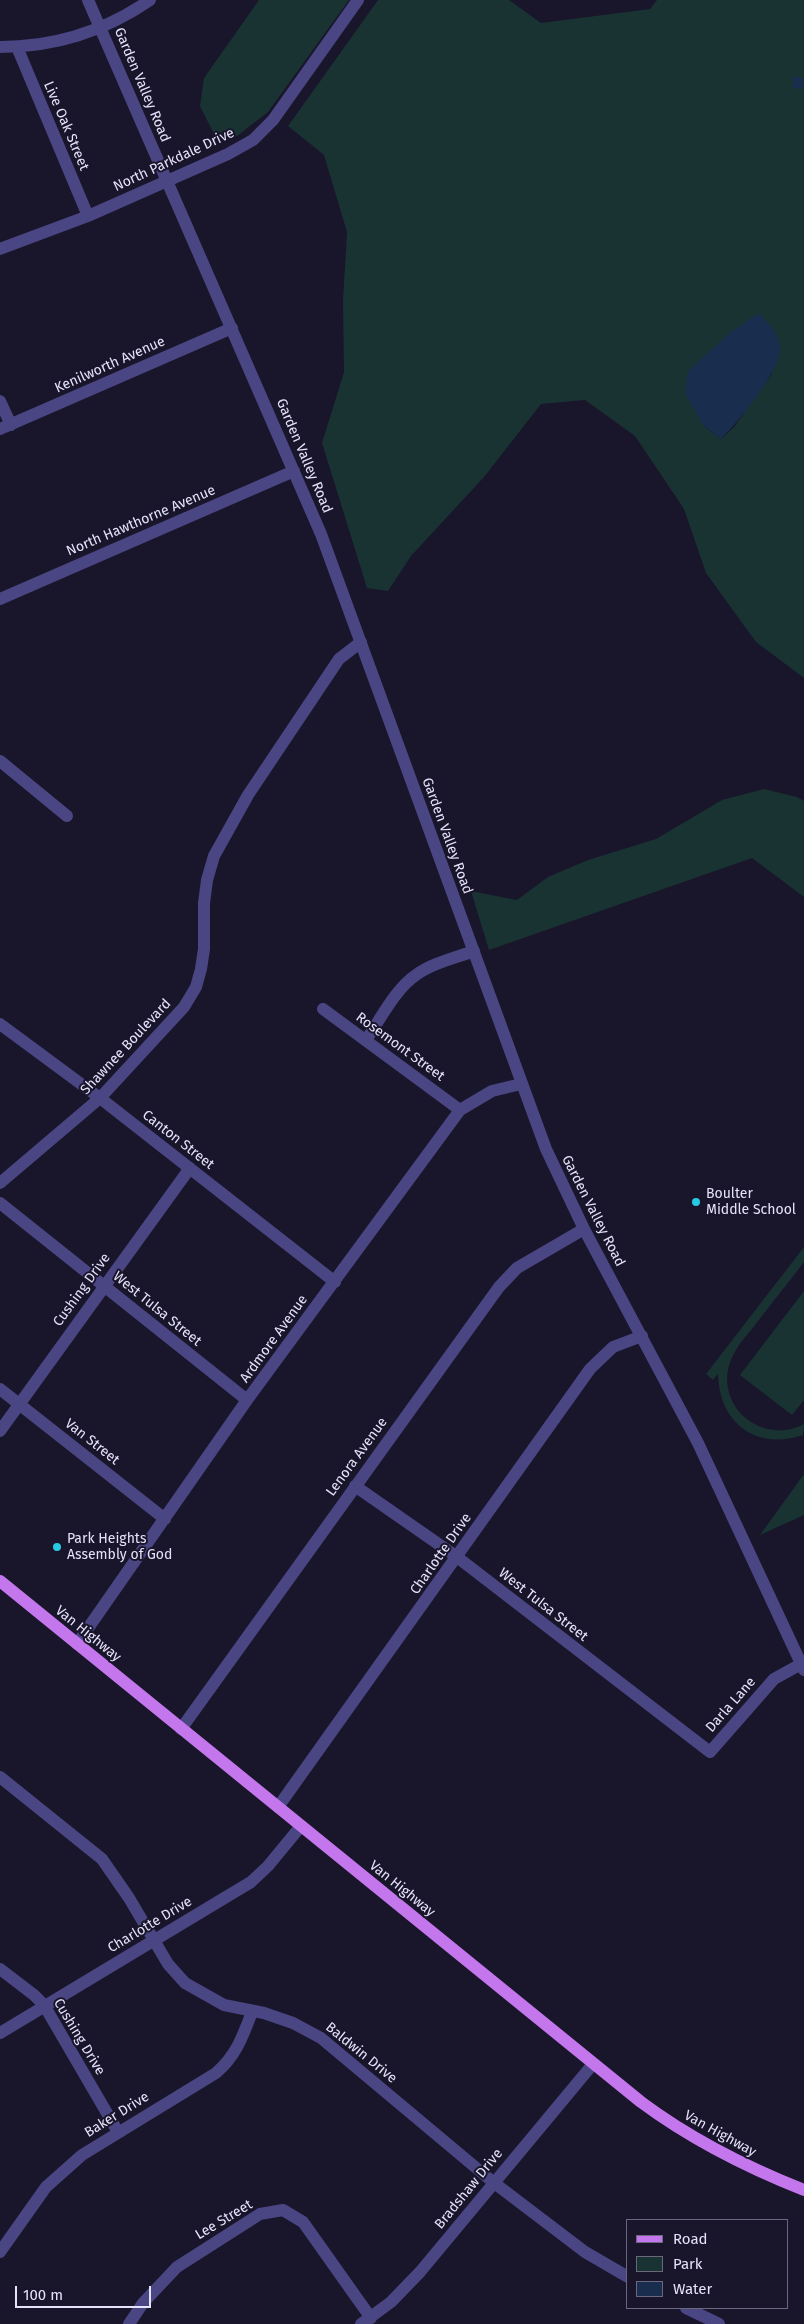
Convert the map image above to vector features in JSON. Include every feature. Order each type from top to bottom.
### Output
[{"type":"main road","name":"Van Highway","points":[[0,1582],[593,2064],[685,2133],[736,2162],[804,2190]]},
{"type":"street","name":"Garden Valley Road","points":[[88,0],[321,534],[546,1149],[584,1230],[698,1443],[803,1667]]},
{"type":"street","points":[[0,47],[17,47],[79,36],[101,28],[150,0]]},
{"type":"street","name":"North Parkdale Drive","points":[[0,249],[88,216],[228,154],[252,140],[262,133],[284,105],[358,0]]},
{"type":"street","name":"Live Oak Street","points":[[17,47],[88,216]]},
{"type":"street","name":"Kenilworth Avenue","points":[[5,427],[232,328]]},
{"type":"street","points":[[0,401],[5,427]]},
{"type":"street","name":"North Hawthorne Avenue","points":[[0,599],[294,471]]},
{"type":"street","name":"Shawnee Boulevard","points":[[0,1184],[100,1098],[184,1007],[196,987],[201,970],[204,949],[204,903],[207,880],[214,856],[248,795],[338,659],[361,642]]},
{"type":"street","points":[[0,761],[67,816]]},
{"type":"street","points":[[366,1040],[406,983],[416,975],[474,952]]},
{"type":"street","name":"Rosemont Street","points":[[323,1009],[460,1110]]},
{"type":"street","name":"Canton Street","points":[[0,1024],[100,1098],[335,1282]]},
{"type":"street","name":"Ardmore Avenue","points":[[77,1644],[247,1400],[460,1110],[492,1091],[521,1084]]},
{"type":"street","name":"Cushing Drive","points":[[0,1431],[190,1168]]},
{"type":"street","name":"West Tulsa Street","points":[[0,1203],[247,1400]]},
{"type":"street","name":"Lenora Avenue","points":[[181,1729],[499,1287],[517,1268],[584,1230]]},
{"type":"street","name":"Charlotte Drive","points":[[278,1807],[590,1369],[614,1348],[642,1336]]},
{"type":"street","name":"Van Street","points":[[0,1389],[165,1519]]},
{"type":"street","name":"West Tulsa Street","points":[[355,1486],[457,1558],[710,1752]]},
{"type":"street","name":"Darla Lane","points":[[710,1752],[774,1679],[803,1667]]},
{"type":"street","name":"Baldwin Drive","points":[[0,1778],[102,1859],[129,1898],[168,1964],[185,1983],[202,1995],[224,2005],[264,2013],[293,2023],[322,2038],[494,2182],[585,2252],[626,2275]]},
{"type":"street","name":"Charlotte Drive","points":[[0,2033],[252,1882],[268,1866],[301,1826]]},
{"type":"street","name":"Cushing Drive","points":[[0,1969],[44,2005],[118,2132]]},
{"type":"street","name":"Baker Drive","points":[[0,2252],[46,2187],[82,2154],[216,2073],[226,2064],[242,2041],[252,2012]]},
{"type":"street","name":"Bradshaw Drive","points":[[366,2321],[391,2302],[420,2272],[593,2064]]},
{"type":"street","name":"Lee Street","points":[[129,2324],[143,2303],[177,2267],[260,2214],[283,2210],[303,2222],[366,2321]]},
{"type":"street","points":[[688,2309],[719,2324]]},
{"type":"green space","points":[[259,0],[349,0],[268,112],[237,136],[219,144],[200,106],[204,78]]},
{"type":"green space","points":[[378,0],[509,0],[541,23],[650,9],[657,0],[804,0],[804,678],[756,642],[706,573],[684,509],[635,436],[585,400],[541,404],[484,477],[411,556],[388,591],[367,588],[322,443],[344,372],[343,300],[347,232],[324,155],[288,126]],"holes":[[[773,372],[734,427],[721,439],[703,425]]]},
{"type":"green space","points":[[764,789],[797,797],[804,801],[804,897],[752,858],[489,950],[471,891],[517,900],[548,877],[588,860],[656,839],[722,800]]},
{"type":"green space","points":[[804,1247],[804,1262],[741,1342],[733,1355],[727,1378],[730,1396],[745,1418],[759,1426],[772,1430],[791,1429],[804,1424],[803,1435],[786,1439],[770,1439],[756,1436],[743,1429],[733,1419],[725,1406],[720,1391],[718,1374],[713,1380],[706,1374]]},
{"type":"green space","points":[[804,1291],[804,1400],[792,1415],[740,1375]]},
{"type":"green space","points":[[804,1474],[804,1515],[760,1535]]},
{"type":"water","points":[[796,76],[804,79],[802,89],[793,88],[792,84],[795,82],[792,79]]},
{"type":"water","points":[[759,313],[778,338],[780,349],[778,359],[766,383],[737,422],[721,439],[703,425],[685,393],[688,371],[731,332]]},
{"type":"place","name":"Boulter Middle School","points":[[696,1202]]},
{"type":"place","name":"Park Heights Assembly of God","points":[[57,1547]]}]
